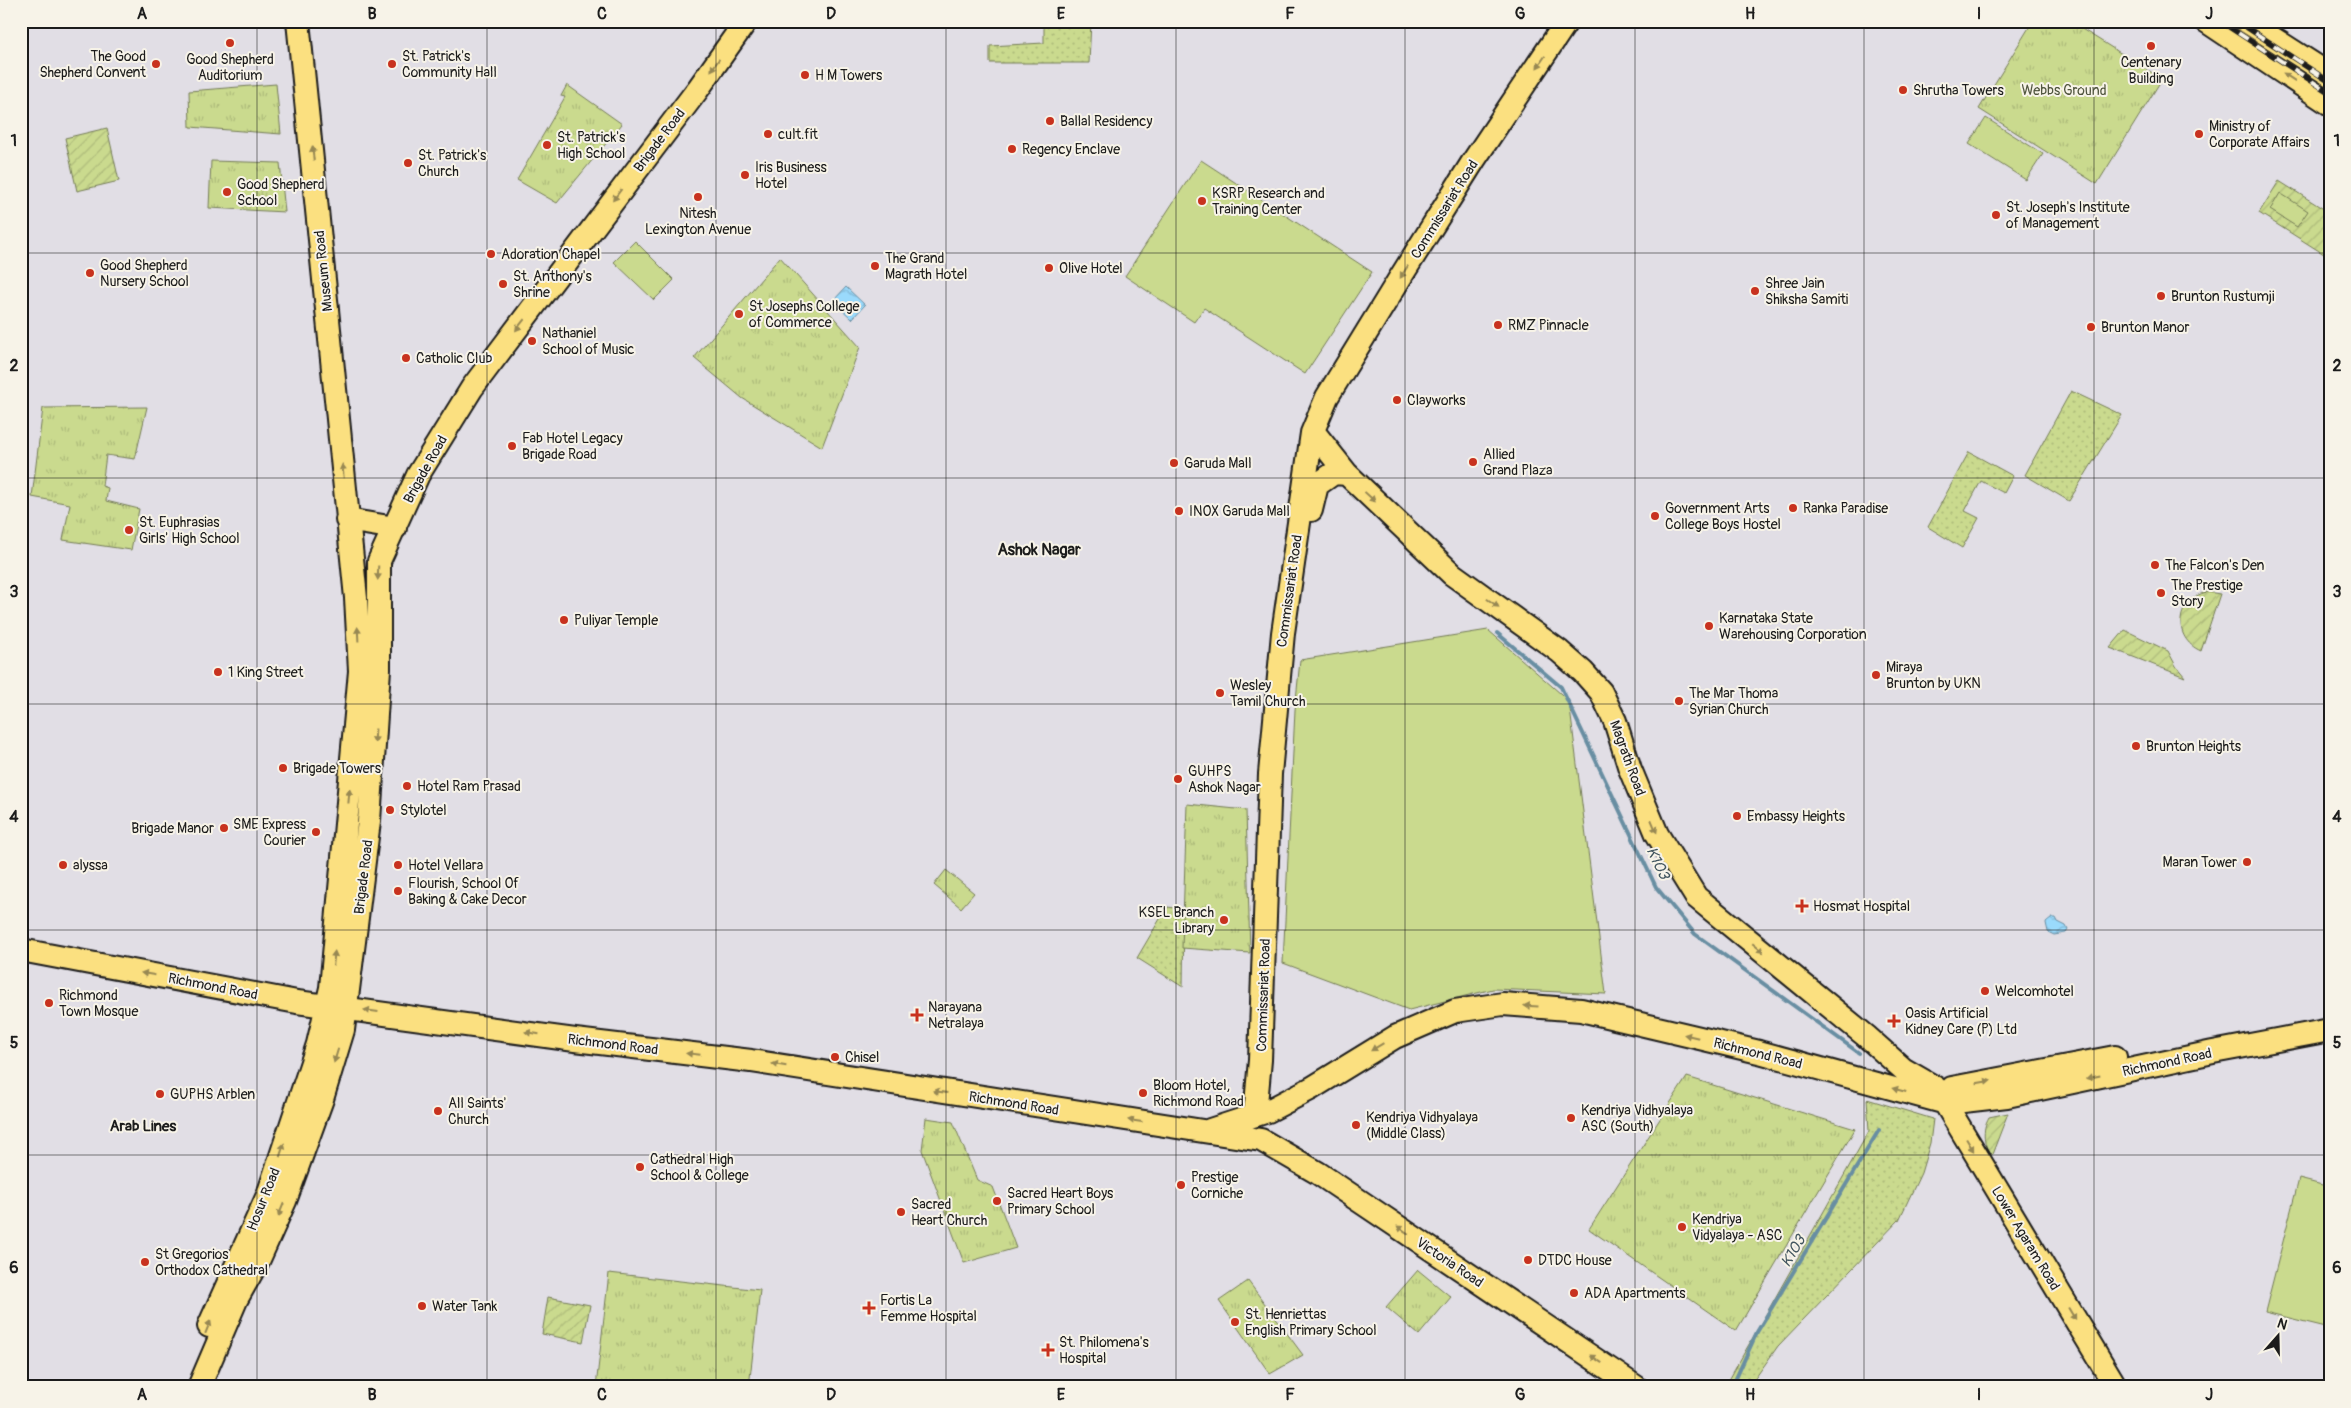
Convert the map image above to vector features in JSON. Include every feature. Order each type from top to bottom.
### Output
[{"type":"main road","name":"Museum Road","points":[[298,21],[347,520]]},
{"type":"main road","name":"Commissariat Road","points":[[1261,1140],[1292,644],[1309,492],[1313,430],[1332,389],[1410,263],[1474,160],[1567,21]]},
{"type":"main road","points":[[2206,21],[2247,30],[2330,75]]},
{"type":"main road","name":"Brigade Road","points":[[336,1007],[370,821],[379,669],[379,562],[418,476],[472,388],[698,89],[743,23]]},
{"type":"main road","points":[[2247,30],[2330,104]]},
{"type":"main road","name":"Magrath Road","points":[[1313,430],[1347,474],[1452,574],[1509,614],[1583,672],[1601,692],[1611,712],[1630,769],[1657,834],[1696,897],[1866,1036],[1902,1068],[1941,1096]]},
{"type":"main road","points":[[1309,492],[1334,473],[1347,474]]},
{"type":"main road","points":[[347,520],[395,528]]},
{"type":"main road","name":"Brigade Road","points":[[336,1007],[331,988],[360,671],[358,619],[347,520]]},
{"type":"main road","name":"Richmond Road","points":[[21,950],[297,1002],[575,1040],[751,1060],[928,1090],[1261,1140]]},
{"type":"main road","points":[[297,1002],[311,1023],[318,1044]]},
{"type":"main road","name":"Richmond Road","points":[[1206,1132],[1262,1113],[1312,1088],[1395,1037],[1456,1012],[1503,1004],[1581,1010],[1759,1052],[1856,1078],[1941,1096],[2007,1096],[2330,1016]]},
{"type":"main road","name":"Hosur Road","points":[[184,1387],[222,1292],[268,1195],[318,1044],[336,1007]]},
{"type":"main road","name":"Hosur Road","points":[[199,1387],[237,1298],[274,1228],[299,1165],[338,1051],[336,1007]]},
{"type":"main road","name":"Richmond Road","points":[[2200,1047],[2330,1030]]},
{"type":"main road","points":[[1856,1078],[1862,1076],[1870,1061],[1872,1052],[1866,1036]]},
{"type":"main road","name":"Lower Agaram Road","points":[[1941,1096],[2116,1387]]},
{"type":"main road","name":"Victoria Road","points":[[1261,1140],[1318,1174],[1636,1387]]},
{"type":"green space","points":[[1044,21],[1091,21],[1089,63],[990,63],[990,46],[1044,43]]},
{"type":"green space","name":"Webbs Ground","points":[[2033,21],[2069,21],[2162,79],[2097,184],[1979,109]]},
{"type":"green space","points":[[276,84],[281,134],[190,127],[189,91]]},
{"type":"green space","points":[[567,85],[622,124],[557,203],[517,180],[565,97],[561,96]]},
{"type":"green space","points":[[1986,118],[2043,154],[2026,180],[1969,144]]},
{"type":"green space","points":[[107,128],[119,181],[77,191],[65,138]]},
{"type":"green space","points":[[1201,160],[1372,272],[1305,374],[1204,308],[1194,322],[1125,276]]},
{"type":"green space","points":[[211,161],[280,163],[285,212],[209,208]]},
{"type":"green space","points":[[2279,181],[2330,213],[2330,251],[2327,256],[2259,213]]},
{"type":"green space","points":[[2280,193],[2308,211],[2297,227],[2270,210]]},
{"type":"green space","points":[[635,241],[674,280],[654,300],[614,262]]},
{"type":"green space","points":[[780,257],[860,347],[822,447],[742,398],[694,358]]},
{"type":"green space","points":[[2071,391],[2122,415],[2069,501],[2025,475]]},
{"type":"green space","points":[[147,407],[135,459],[106,455],[102,486],[108,488],[106,501],[139,509],[131,550],[63,540],[70,504],[32,497],[43,408]]},
{"type":"green space","points":[[1969,452],[2013,476],[2004,493],[1981,481],[1965,511],[1979,518],[1962,548],[1928,527]]},
{"type":"green space","points":[[2207,592],[2220,594],[2201,651],[2191,645],[2185,637],[2181,619],[2189,602]]},
{"type":"green space","points":[[1488,630],[1569,701],[1606,994],[1493,989],[1409,1010],[1283,963],[1295,710],[1300,660]]},
{"type":"green space","points":[[2125,630],[2168,651],[2176,666],[2185,677],[2110,648]]},
{"type":"green space","points":[[1187,804],[1246,810],[1250,953],[1182,948]]},
{"type":"green space","points":[[946,870],[974,893],[961,908],[934,885]]},
{"type":"green space","points":[[1167,907],[1184,909],[1183,987],[1137,958]]},
{"type":"green space","points":[[1687,1077],[1855,1129],[1736,1331],[1589,1229]]},
{"type":"green space","points":[[1867,1099],[1933,1119],[1930,1143],[1921,1173],[1899,1220],[1778,1346],[1749,1387],[1725,1387],[1869,1131]]},
{"type":"green space","points":[[2008,1113],[1991,1157],[1984,1137],[1985,1127],[1989,1117]]},
{"type":"green space","points":[[926,1118],[953,1122],[977,1180],[993,1187],[1016,1248],[964,1263],[922,1150]]},
{"type":"green space","points":[[2299,1179],[2330,1187],[2330,1328],[2265,1312]]},
{"type":"green space","points":[[1418,1270],[1451,1297],[1419,1335],[1386,1307]]},
{"type":"green space","points":[[609,1273],[760,1290],[749,1387],[596,1387]]},
{"type":"green space","points":[[1248,1281],[1303,1355],[1270,1374],[1219,1301]]},
{"type":"green space","points":[[548,1297],[590,1305],[583,1342],[542,1334]]},
{"type":"water","points":[[846,287],[865,305],[852,319],[833,301]]},
{"type":"water","points":[[2052,918],[2056,918],[2058,922],[2066,926],[2068,930],[2066,933],[2054,935],[2048,932],[2046,923]]},
{"type":"waterway","name":"K103","points":[[1497,633],[1561,687],[1656,887],[1695,934],[1859,1053]]},
{"type":"waterway","name":"K103","points":[[1732,1387],[1757,1332],[1879,1130]]},
{"type":"railway","points":[[2220,21],[2330,93]]},
{"type":"railway","points":[[2237,21],[2330,82]]},
{"type":"place","name":"Good Shepherd Auditorium","points":[[230,43]]},
{"type":"place","name":"Centenary Building","points":[[2151,46]]},
{"type":"place","name":"The Good Shepherd Convent","points":[[156,64]]},
{"type":"place","name":"St. Patrick's Community Hall","points":[[392,64]]},
{"type":"place","name":"H M Towers","points":[[805,75]]},
{"type":"place","name":"Shrutha Towers","points":[[1903,90]]},
{"type":"place","name":"Ballal Residency","points":[[1050,121]]},
{"type":"place","name":"cult.fit","points":[[768,134]]},
{"type":"place","name":"Ministry of Corporate Affairs","points":[[2199,134]]},
{"type":"place","name":"St. Patrick's High School","points":[[547,145]]},
{"type":"place","name":"Regency Enclave","points":[[1012,149]]},
{"type":"place","name":"St. Patrick's Church","points":[[408,163]]},
{"type":"place","name":"Iris Business Hotel","points":[[745,175]]},
{"type":"place","name":"Good Shepherd School","points":[[227,192]]},
{"type":"place","name":"Nitesh Lexington Avenue","points":[[698,197]]},
{"type":"place","name":"KSRP Research and Training Center","points":[[1202,201]]},
{"type":"place","name":"St. Joseph's Institute of Management","points":[[1996,215]]},
{"type":"place","name":"Adoration Chapel","points":[[491,254]]},
{"type":"place","name":"The Grand Magrath Hotel","points":[[875,266]]},
{"type":"place","name":"Olive Hotel","points":[[1049,268]]},
{"type":"place","name":"Good Shepherd Nursery School","points":[[90,273]]},
{"type":"place","name":"St. Anthony's Shrine","points":[[503,284]]},
{"type":"place","name":"Shree Jain Shiksha Samiti","points":[[1755,291]]},
{"type":"place","name":"Brunton Rustumji","points":[[2161,296]]},
{"type":"place","name":"St Josephs College of Commerce","points":[[739,314]]},
{"type":"place","name":"RMZ Pinnacle","points":[[1498,325]]},
{"type":"place","name":"Brunton Manor","points":[[2091,327]]},
{"type":"place","name":"Nathaniel School of Music","points":[[532,341]]},
{"type":"place","name":"Catholic Club","points":[[406,358]]},
{"type":"place","name":"Clayworks","points":[[1397,400]]},
{"type":"place","name":"Fab Hotel Legacy Brigade Road","points":[[512,446]]},
{"type":"place","name":"Allied Grand Plaza","points":[[1473,462]]},
{"type":"place","name":"Garuda Mall","points":[[1174,463]]},
{"type":"place","name":"Ranka Paradise","points":[[1793,508]]},
{"type":"place","name":"INOX Garuda Mall","points":[[1179,511]]},
{"type":"place","name":"Government Arts College Boys Hostel","points":[[1655,516]]},
{"type":"place","name":"St. Euphrasias Girls' High School","points":[[129,530]]},
{"type":"place","name":"The Falcon's Den","points":[[2155,565]]},
{"type":"place","name":"The Prestige Story","points":[[2161,593]]},
{"type":"place","name":"Puliyar Temple","points":[[564,620]]},
{"type":"place","name":"Karnataka State Warehousing Corporation","points":[[1709,626]]},
{"type":"place","name":"1 King Street","points":[[218,672]]},
{"type":"place","name":"Miraya Brunton by UKN","points":[[1876,675]]},
{"type":"place","name":"Wesley Tamil Church","points":[[1220,693]]},
{"type":"place","name":"The Mar Thoma Syrian Church","points":[[1679,701]]},
{"type":"place","name":"Brunton Heights","points":[[2136,746]]},
{"type":"place","name":"Brigade Towers","points":[[283,768]]},
{"type":"place","name":"GUHPS Ashok Nagar","points":[[1178,779]]},
{"type":"place","name":"Hotel Ram Prasad","points":[[407,786]]},
{"type":"place","name":"Stylotel","points":[[390,810]]},
{"type":"place","name":"Embassy Heights","points":[[1737,816]]},
{"type":"place","name":"Brigade Manor","points":[[224,828]]},
{"type":"place","name":"SME Express Courier","points":[[316,832]]},
{"type":"place","name":"Maran Tower","points":[[2247,862]]},
{"type":"place","name":"alyssa","points":[[63,865]]},
{"type":"place","name":"Hotel Vellara","points":[[398,865]]},
{"type":"place","name":"Flourish, School Of Baking & Cake Decor","points":[[398,891]]},
{"type":"place","name":"Hosmat Hospital","points":[[1802,906]]},
{"type":"place","name":"KSEL Branch Library","points":[[1224,920]]},
{"type":"place","name":"Welcomhotel","points":[[1985,991]]},
{"type":"place","name":"Richmond Town Mosque","points":[[49,1003]]},
{"type":"place","name":"Narayana Netralaya","points":[[917,1015]]},
{"type":"place","name":"Oasis Artificial Kidney Care (P) Ltd","points":[[1894,1021]]},
{"type":"place","name":"Chisel","points":[[835,1057]]},
{"type":"place","name":"Bloom Hotel, Richmond Road","points":[[1143,1093]]},
{"type":"place","name":"GUPHS Arblen","points":[[160,1094]]},
{"type":"place","name":"All Saints' Church","points":[[438,1111]]},
{"type":"place","name":"Kendriya Vidhyalaya ASC (South)","points":[[1571,1118]]},
{"type":"place","name":"Kendriya Vidhyalaya (Middle Class)","points":[[1356,1125]]},
{"type":"place","name":"Cathedral High School & College","points":[[640,1167]]},
{"type":"place","name":"Prestige Corniche","points":[[1181,1185]]},
{"type":"place","name":"Sacred Heart Boys Primary School","points":[[997,1201]]},
{"type":"place","name":"Sacred Heart Church","points":[[901,1212]]},
{"type":"place","name":"Kendriya Vidyalaya - ASC","points":[[1682,1227]]},
{"type":"place","name":"DTDC House","points":[[1528,1260]]},
{"type":"place","name":"St Gregorios Orthodox Cathedral","points":[[145,1262]]},
{"type":"place","name":"ADA Apartments","points":[[1574,1293]]},
{"type":"place","name":"Water Tank","points":[[422,1306]]},
{"type":"place","name":"Fortis La Femme Hospital","points":[[869,1308]]},
{"type":"place","name":"St. Henriettas English Primary School","points":[[1235,1322]]},
{"type":"place","name":"St. Philomena's Hospital","points":[[1048,1350]]},
{"type":"district","name":"Ashok Nagar","points":[[1039,549]]},
{"type":"district","name":"Arab Lines","points":[[143,1126]]}]
